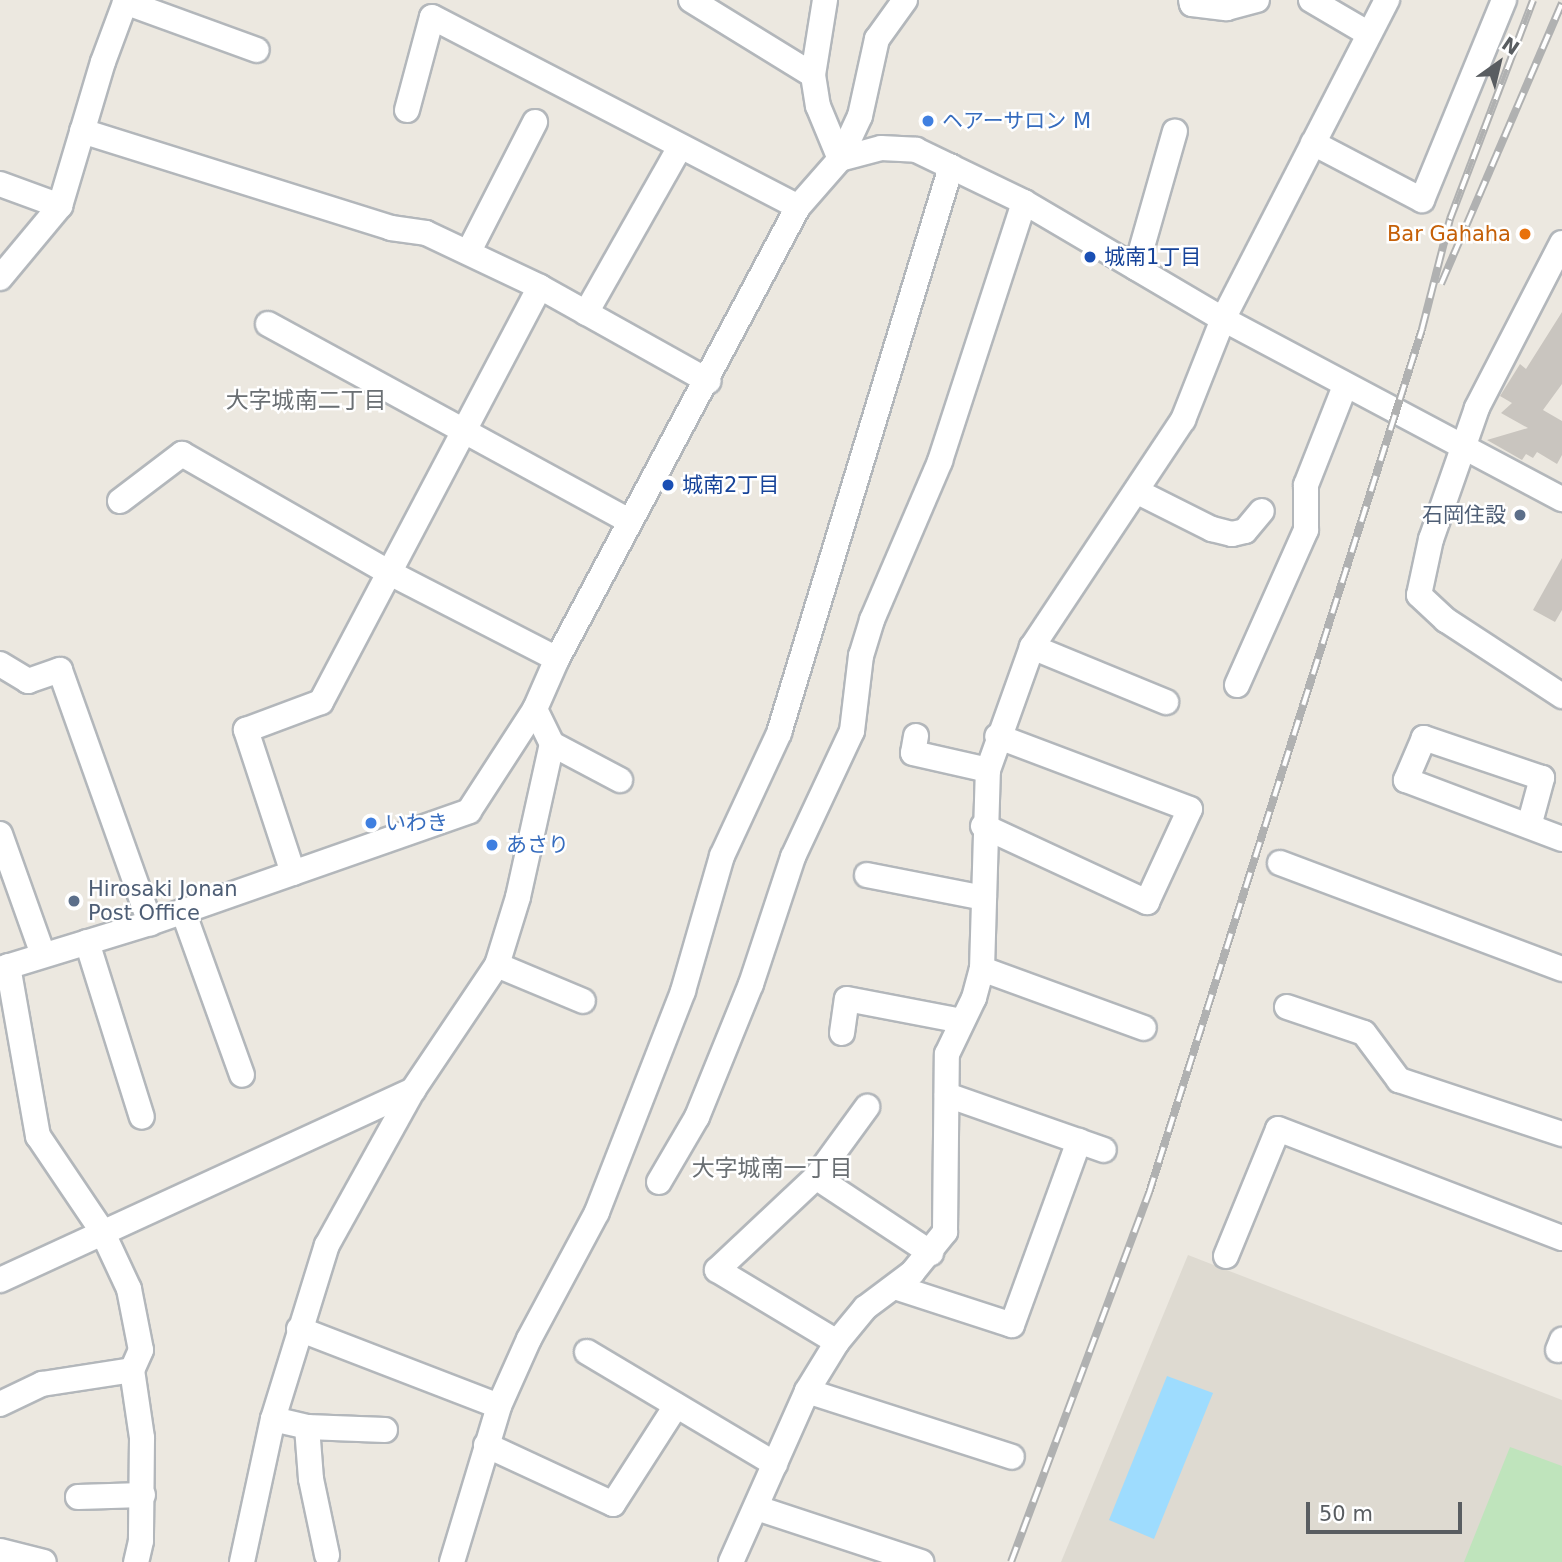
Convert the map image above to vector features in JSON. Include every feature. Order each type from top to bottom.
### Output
[{"type":"street","points":[[691,0],[813,75]]},
{"type":"street","points":[[825,0],[813,75],[818,106],[840,159]]},
{"type":"street","points":[[1191,0],[1192,4],[1227,8],[1257,0]]},
{"type":"street","points":[[1311,0],[1369,34]]},
{"type":"street","points":[[731,1562],[807,1391],[837,1342],[865,1307],[895,1287],[930,1253],[945,1232],[947,1054],[982,968],[983,826],[988,770],[997,736],[1032,646],[1055,606],[1138,492],[1183,420],[1223,319],[1387,0]]},
{"type":"street","points":[[1313,143],[1422,200],[1504,0]]},
{"type":"street","points":[[0,278],[60,206],[126,1],[257,50]]},
{"type":"street","points":[[136,1562],[144,1495],[142,1438],[132,1370],[141,1350],[129,1289],[102,1231],[38,1136],[4,968],[150,923],[469,811],[535,709],[557,659],[708,381],[798,207],[840,159],[860,116],[877,39],[907,1]]},
{"type":"street","points":[[407,110],[432,17],[798,207]]},
{"type":"street","points":[[469,251],[536,121]]},
{"type":"street","points":[[82,131],[391,228],[426,233],[469,251],[541,288],[708,381]]},
{"type":"street","points":[[1136,268],[1175,131]]},
{"type":"street","points":[[586,313],[680,147]]},
{"type":"street","points":[[840,159],[881,148],[916,150],[1024,202],[1223,319],[1562,499]]},
{"type":"street","points":[[452,1562],[499,1406],[529,1339],[597,1212],[682,991],[722,856],[779,733],[951,167]]},
{"type":"street","points":[[0,184],[60,206]]},
{"type":"street","points":[[659,1182],[697,1117],[751,984],[793,857],[852,731],[861,656],[872,620],[940,461],[1024,202]]},
{"type":"street","points":[[1562,243],[1461,446],[1431,539],[1419,595],[1446,620],[1562,696]]},
{"type":"street","points":[[293,873],[246,730],[321,702],[463,430],[541,288]]},
{"type":"street","points":[[268,324],[630,521]]},
{"type":"street","points":[[1237,685],[1306,530],[1306,485],[1345,386]]},
{"type":"street","points":[[120,501],[182,454],[388,572],[557,659]]},
{"type":"street","points":[[1138,492],[1212,529],[1232,534],[1245,531],[1262,511]]},
{"type":"street","points":[[1032,646],[1166,702]]},
{"type":"street","points":[[0,664],[28,681],[60,670],[150,923]]},
{"type":"street","points":[[535,709],[552,744],[620,780]]},
{"type":"street","points":[[916,736],[914,753],[988,770]]},
{"type":"street","points":[[983,826],[1147,902],[1190,809],[997,736]]},
{"type":"street","points":[[1529,826],[1542,778],[1424,738],[1406,780],[1562,839]]},
{"type":"street","points":[[243,1562],[273,1419],[327,1245],[348,1200],[414,1090],[496,965],[518,897],[552,744]]},
{"type":"street","points":[[0,834],[43,955]]},
{"type":"street","points":[[1280,863],[1562,969]]},
{"type":"street","points":[[867,875],[984,898]]},
{"type":"street","points":[[183,911],[242,1075]]},
{"type":"street","points":[[87,942],[142,1117]]},
{"type":"street","points":[[496,965],[583,1001]]},
{"type":"street","points":[[982,968],[1144,1028]]},
{"type":"street","points":[[842,1033],[847,999],[962,1021]]},
{"type":"street","points":[[1287,1007],[1364,1033],[1399,1080],[1562,1134]]},
{"type":"street","points":[[0,1280],[414,1090]]},
{"type":"street","points":[[947,1095],[1104,1150]]},
{"type":"street","points":[[837,1342],[718,1269],[816,1177],[867,1107]]},
{"type":"street","points":[[1226,1256],[1278,1129],[1562,1238]]},
{"type":"street","points":[[895,1287],[1012,1325],[1079,1141]]},
{"type":"street","points":[[816,1177],[930,1253]]},
{"type":"street","points":[[299,1329],[499,1406]]},
{"type":"street","points":[[587,1352],[775,1464]]},
{"type":"street","points":[[0,1404],[42,1384],[132,1370]]},
{"type":"street","points":[[807,1391],[1012,1457]]},
{"type":"street","points":[[486,1445],[614,1504],[676,1406]]},
{"type":"street","points":[[273,1419],[307,1427],[385,1430]]},
{"type":"street","points":[[307,1427],[311,1479],[327,1555]]},
{"type":"street","points":[[78,1497],[144,1495]]},
{"type":"street","points":[[757,1508],[921,1562]]},
{"type":"street","points":[[0,1551],[44,1562]]},
{"type":"shaded area","points":[[1188,1255],[1562,1400],[1562,1562],[1061,1562]]},
{"type":"green space","points":[[1510,1447],[1562,1466],[1562,1562],[1464,1562]]},
{"type":"water","points":[[1167,1376],[1213,1393],[1154,1539],[1109,1520]]},
{"type":"building","points":[[1562,312],[1562,384],[1543,410],[1562,421],[1562,455],[1557,464],[1537,452],[1533,458],[1526,454],[1522,460],[1487,440],[1528,428],[1501,413],[1512,403],[1500,396],[1520,364],[1526,369]]},
{"type":"building","points":[[1562,558],[1562,610],[1555,622],[1533,610]]},
{"type":"railway","points":[[1011,1562],[1149,1193],[1422,329],[1450,219],[1533,0]]},
{"type":"railway","points":[[1441,284],[1562,3]]},
{"type":"place","name":"ヘアーサロン M","points":[[928,121]]},
{"type":"place","name":"Bar Gahaha","points":[[1525,234]]},
{"type":"place","name":"城南1丁目","points":[[1090,257]]},
{"type":"place","name":"城南2丁目","points":[[668,485]]},
{"type":"place","name":"石岡住設","points":[[1520,515]]},
{"type":"place","name":"いわき","points":[[371,823]]},
{"type":"place","name":"あさり","points":[[492,845]]},
{"type":"place","name":"Hirosaki Jonan Post Office","points":[[74,901]]},
{"type":"district","name":"大字城南二丁目","points":[[306,400]]},
{"type":"district","name":"大字城南一丁目","points":[[772,1168]]}]
